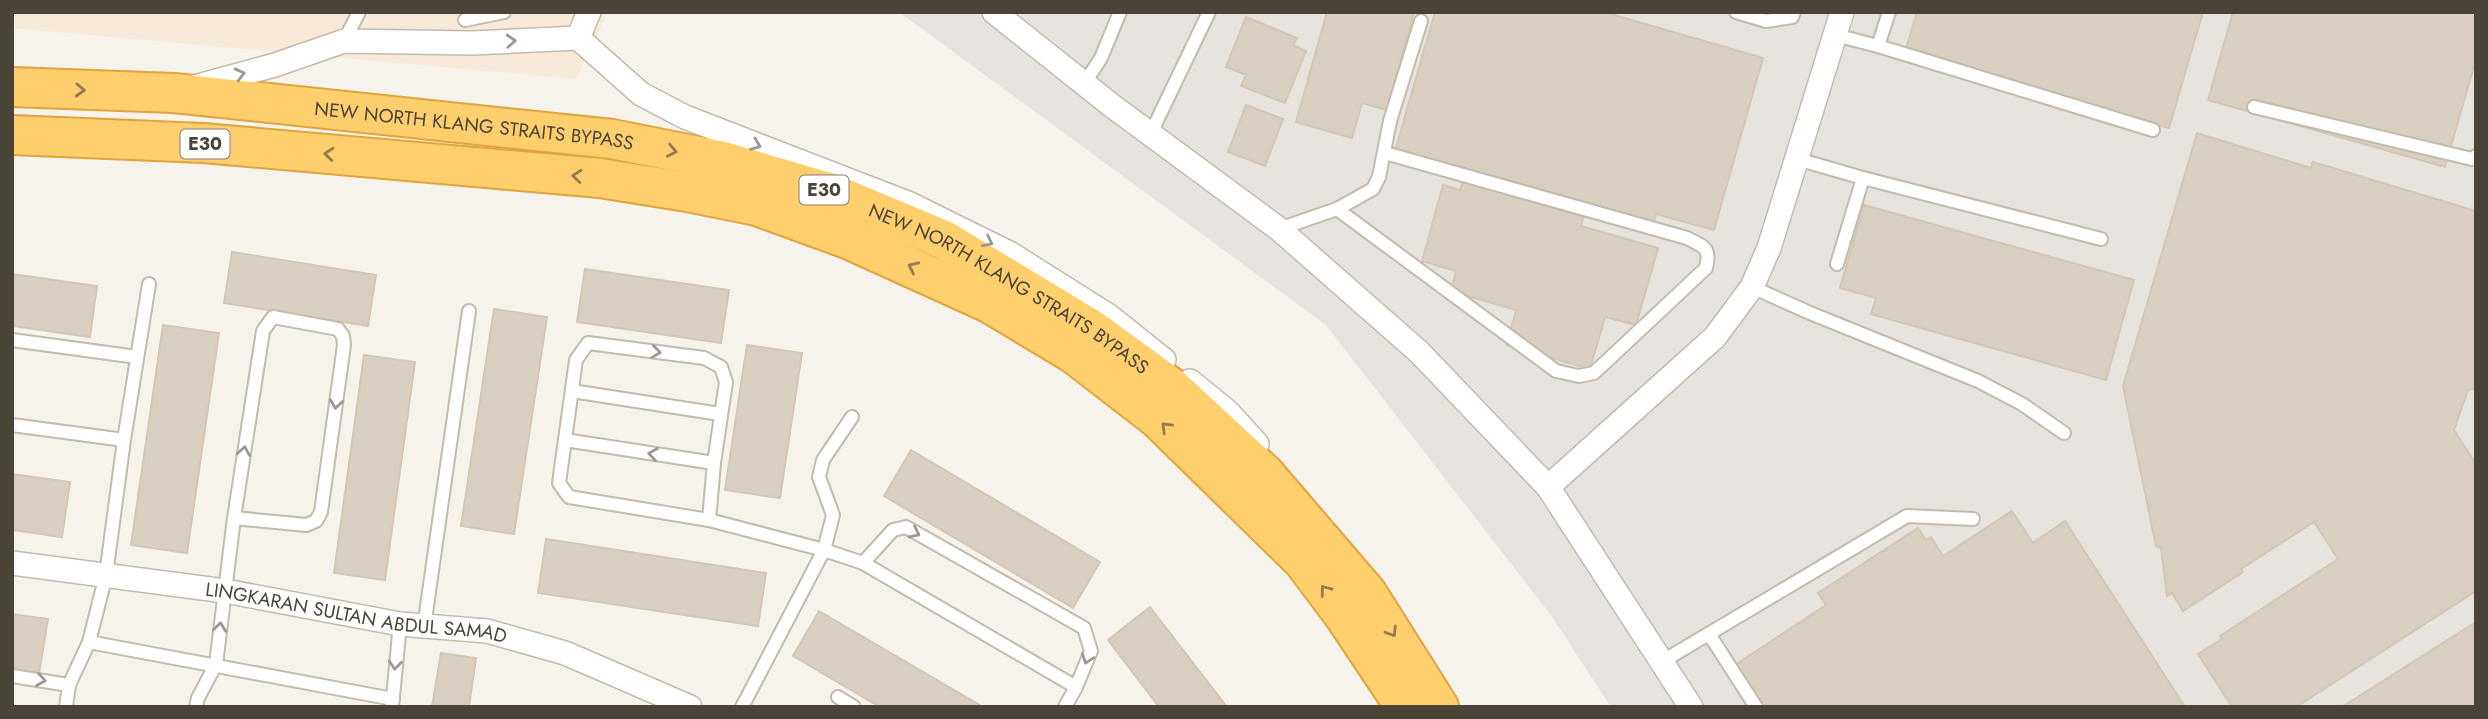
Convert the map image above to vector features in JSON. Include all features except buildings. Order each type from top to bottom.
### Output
[{"type":"highway","name":"NEW NORTH KLANG STRAITS BYPASS","points":[[12,87],[174,93],[612,139],[723,161],[820,189],[932,234],[1093,330],[1171,387],[1265,474],[1367,593],[1439,707]]},
{"type":"highway","name":"NEW NORTH KLANG STRAITS BYPASS","points":[[12,135],[203,143],[600,178],[757,206],[850,240],[989,303],[1074,354],[1158,419],[1303,561],[1405,707]]},
{"type":"street","points":[[578,38],[589,12]]},
{"type":"street","points":[[994,12],[1150,135],[1279,229],[1419,352],[1548,487],[1691,707]]},
{"type":"street","points":[[1548,487],[1715,337],[1752,287],[1769,248],[1842,12]]},
{"type":"street","points":[[174,93],[275,65],[344,41],[473,43],[578,38],[641,94],[685,117],[910,204],[1011,254],[1110,316],[1228,412],[1294,485],[1336,543],[1367,593]]},
{"type":"street","name":"LINGKARAN SULTAN ABDUL SAMAD","points":[[12,563],[225,591],[400,624],[486,631],[565,653],[691,707]]},
{"type":"lane","points":[[344,41],[359,12]]},
{"type":"lane","points":[[473,43],[465,16],[505,12]]},
{"type":"lane","points":[[1084,84],[1101,58],[1120,12]]},
{"type":"lane","points":[[1150,135],[1209,12]]},
{"type":"lane","points":[[1736,12],[1766,21],[1792,17],[1794,12]]},
{"type":"lane","points":[[1878,46],[1889,12]]},
{"type":"lane","points":[[1279,229],[1336,209],[1373,189],[1379,177],[1390,121],[1421,21]]},
{"type":"lane","points":[[1835,35],[2153,130]]},
{"type":"lane","points":[[2253,107],[2472,159],[2476,156]]},
{"type":"lane","points":[[1336,209],[1556,372],[1579,376],[1594,373],[1706,268],[1709,256],[1705,247],[1687,238],[1385,153]]},
{"type":"lane","points":[[1797,159],[2101,239]]},
{"type":"lane","points":[[1837,264],[1863,178]]},
{"type":"lane","points":[[66,707],[69,685],[89,642],[106,575],[149,284]]},
{"type":"lane","points":[[1752,287],[1978,380],[2022,404],[2064,433]]},
{"type":"lane","points":[[424,627],[469,311]]},
{"type":"lane","points":[[196,707],[216,664],[234,518],[263,331],[273,317],[338,329],[343,336],[344,345],[321,512],[316,521],[306,525],[234,518]]},
{"type":"lane","points":[[12,340],[137,357]]},
{"type":"lane","points":[[709,520],[726,382],[720,367],[704,358],[588,343],[576,360],[559,483],[569,497],[709,520],[863,563],[1076,687]]},
{"type":"lane","points":[[572,391],[720,414]]},
{"type":"lane","points":[[743,707],[824,550],[833,515],[819,477],[823,460],[852,417]]},
{"type":"lane","points":[[12,425],[124,440]]},
{"type":"lane","points":[[565,440],[714,463]]},
{"type":"lane","points":[[1663,661],[1907,516],[1973,519]]},
{"type":"lane","points":[[863,563],[893,530],[906,527],[1084,628],[1091,651],[1065,707]]},
{"type":"lane","points":[[89,642],[216,664],[392,703],[400,624]]},
{"type":"lane","points":[[1709,634],[1756,707]]},
{"type":"lane","points":[[12,676],[69,685]]},
{"type":"lane","points":[[838,697],[853,707]]},
{"type":"shaded area","points":[[12,12],[608,12],[576,79],[12,28]]},
{"type":"shaded area","points":[[899,12],[2476,12],[2476,707],[1611,707],[1550,614],[1326,325]]}]
